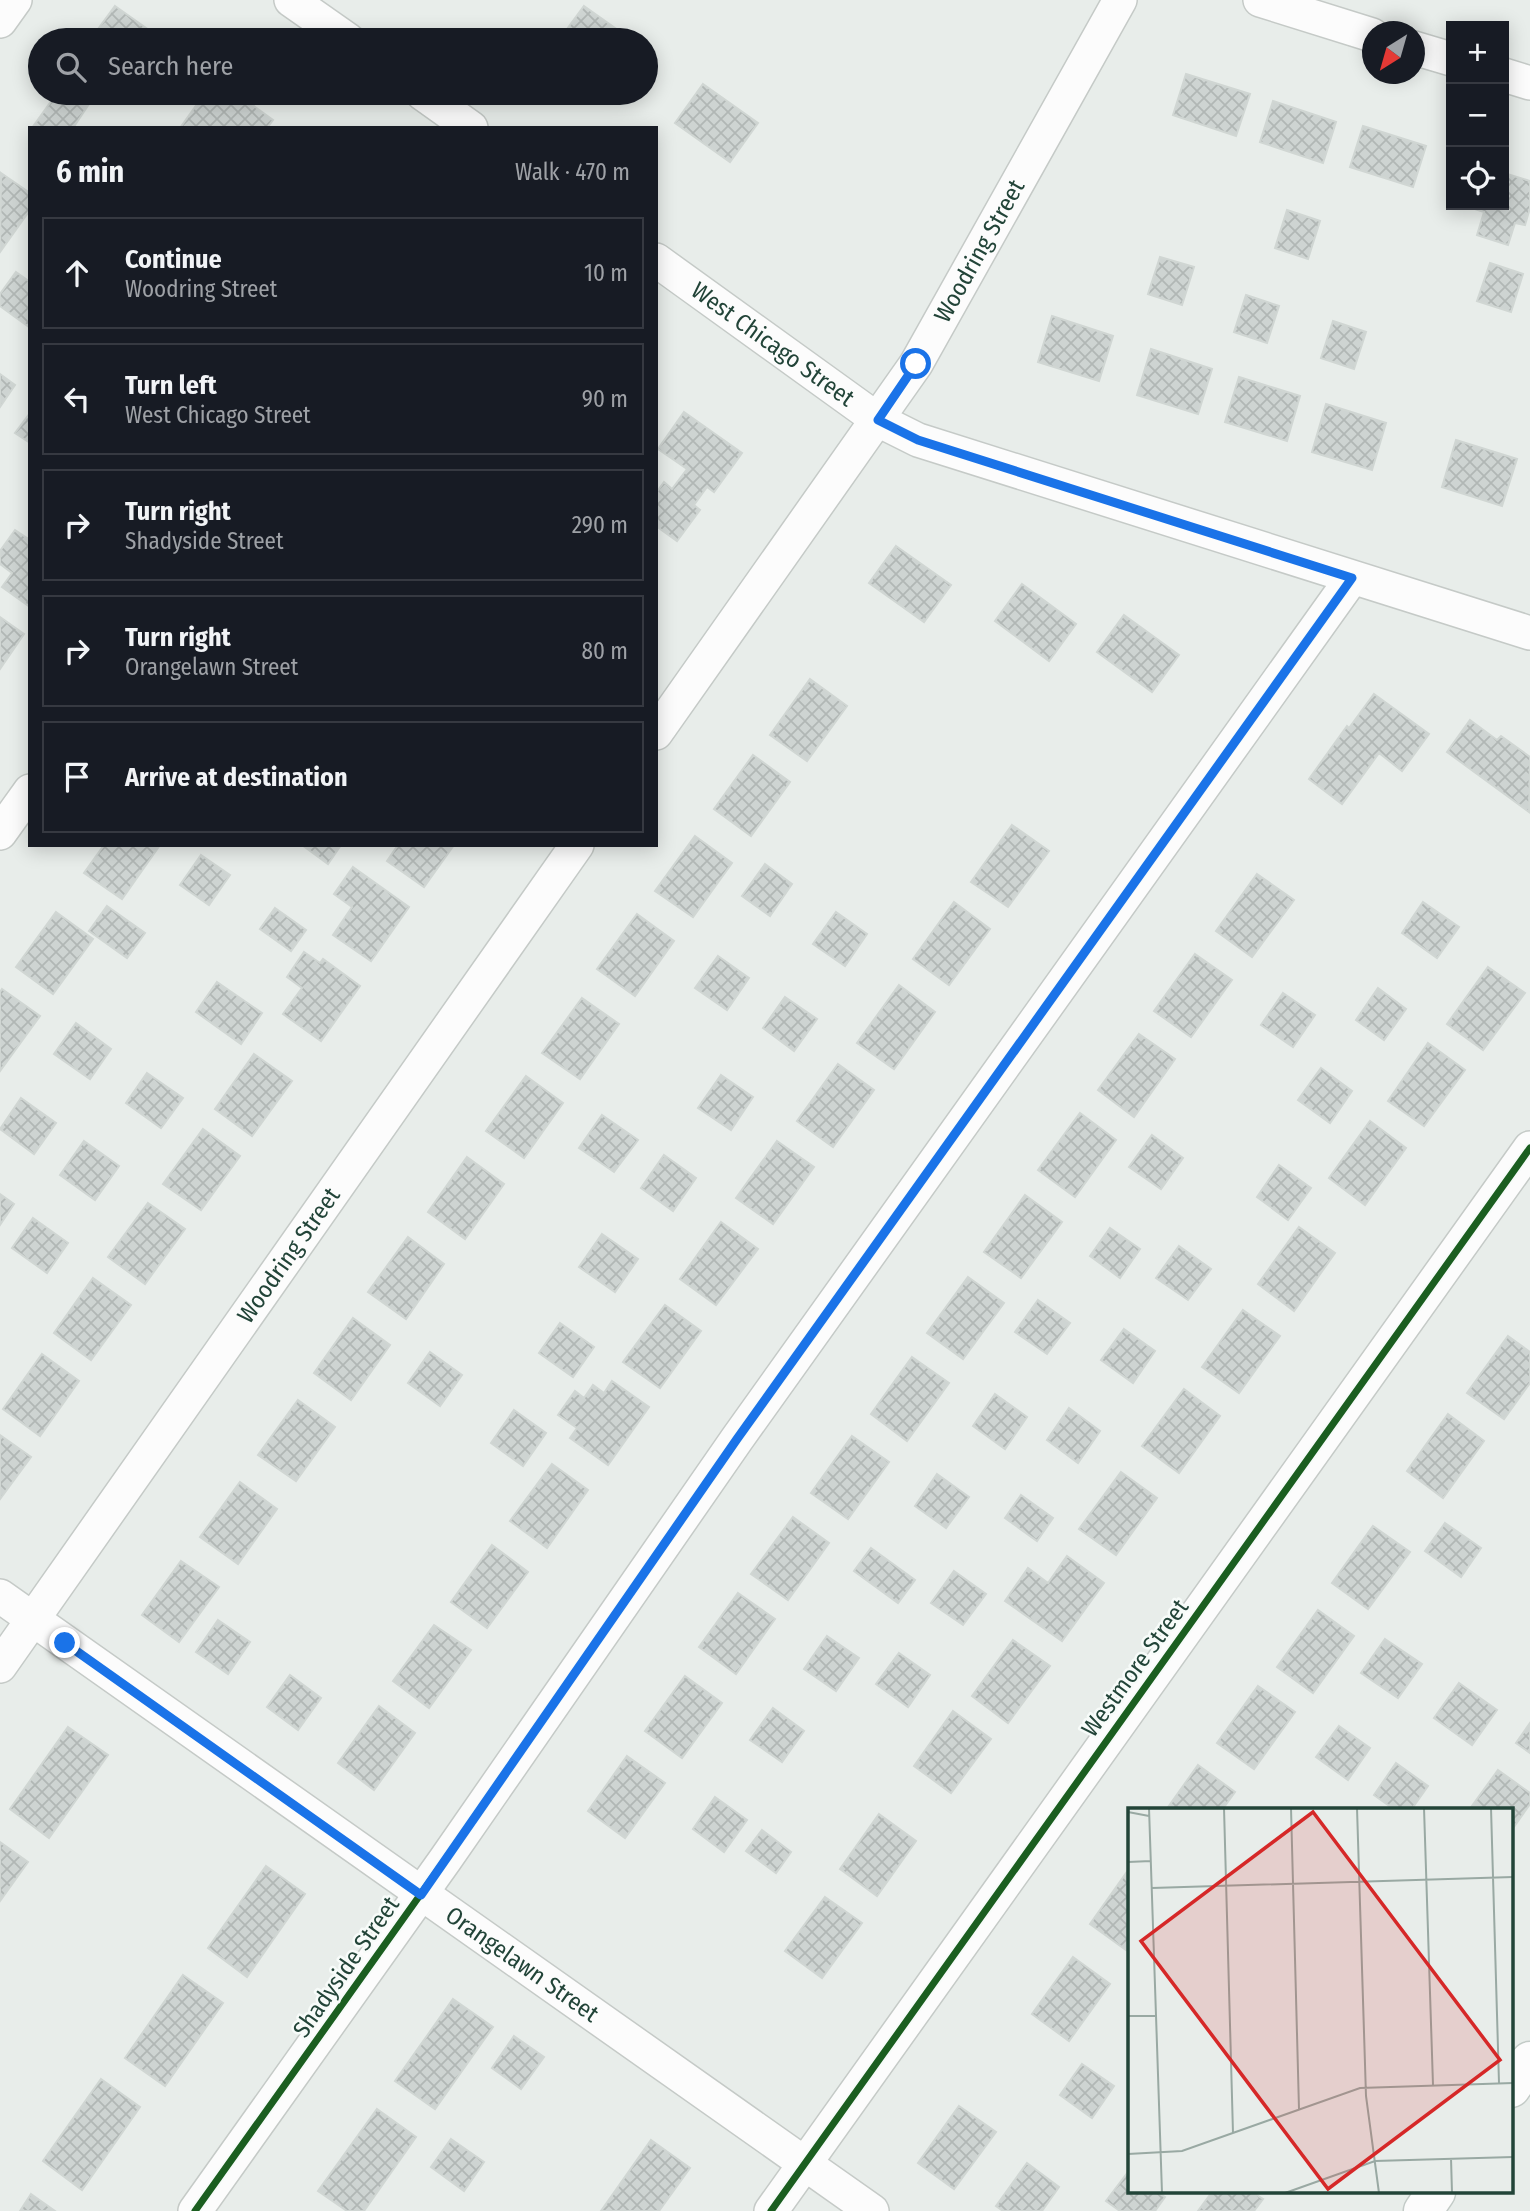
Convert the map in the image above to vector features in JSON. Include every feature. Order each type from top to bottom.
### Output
[{"type":"street","points":[[0,21],[15,0]]},
{"type":"street","points":[[291,0],[331,28]]},
{"type":"street","name":"Woodring Street","points":[[658,730],[916,364],[1120,0]]},
{"type":"street","points":[[1260,0],[1362,32]]},
{"type":"street","points":[[1425,50],[1446,57]]},
{"type":"street","points":[[1509,77],[1530,83]]},
{"type":"street","points":[[439,105],[468,126]]},
{"type":"street","name":"West Chicago Street","points":[[658,261],[878,420],[918,440],[1530,633]]},
{"type":"street","name":"Shadyside Street","points":[[195,2211],[421,1895],[737,1439],[1352,578]]},
{"type":"street","points":[[0,833],[28,794]]},
{"type":"street","name":"Woodring Street","points":[[0,1666],[576,847]]},
{"type":"street","name":"Westmore Street","points":[[771,2211],[1530,1148]]},
{"type":"street","name":"Orangelawn Street","points":[[0,1596],[872,2211]]},
{"type":"street","points":[[1512,2087],[1530,2061]]},
{"type":"street","points":[[1423,2211],[1435,2194]]},
{"type":"building","points":[[115,6],[146,28],[99,28]]},
{"type":"building","points":[[584,6],[615,28],[568,28]]},
{"type":"building","points":[[1186,74],[1250,94],[1236,136],[1173,115]]},
{"type":"building","points":[[703,84],[758,123],[730,162],[675,123]]},
{"type":"building","points":[[1273,101],[1336,122],[1323,163],[1260,142]]},
{"type":"building","points":[[48,105],[88,105],[74,126],[33,126]]},
{"type":"building","points":[[196,105],[252,105],[273,120],[268,126],[181,126]]},
{"type":"building","points":[[1363,126],[1426,146],[1413,187],[1350,167]]},
{"type":"building","points":[[1,173],[28,192],[28,213],[0,252]]},
{"type":"building","points":[[1509,175],[1530,181],[1530,208],[1525,225],[1515,223],[1508,245],[1477,235],[1484,212],[1478,210],[1509,210]]},
{"type":"building","points":[[1287,210],[1320,221],[1308,259],[1275,248]]},
{"type":"building","points":[[1160,257],[1194,267],[1182,305],[1148,294]]},
{"type":"building","points":[[1490,263],[1523,274],[1511,312],[1477,301]]},
{"type":"building","points":[[16,272],[28,281],[28,326],[0,306],[0,294]]},
{"type":"building","points":[[1246,295],[1279,306],[1267,343],[1234,332]]},
{"type":"building","points":[[1052,316],[1113,336],[1099,381],[1038,362]]},
{"type":"building","points":[[1333,321],[1366,332],[1354,369],[1321,358]]},
{"type":"building","points":[[1151,349],[1212,369],[1198,414],[1137,395]]},
{"type":"building","points":[[0,374],[15,385],[0,407]]},
{"type":"building","points":[[1239,377],[1300,396],[1287,441],[1225,422]]},
{"type":"building","points":[[1326,404],[1386,423],[1372,470],[1312,452]]},
{"type":"building","points":[[684,412],[742,453],[714,492],[707,487],[694,505],[700,510],[677,541],[658,527],[658,490],[664,482],[672,489],[687,469],[658,449]]},
{"type":"building","points":[[28,416],[28,442],[15,433]]},
{"type":"building","points":[[1456,440],[1517,459],[1502,506],[1442,487]]},
{"type":"building","points":[[15,530],[28,539],[28,606],[2,587],[12,573],[0,564],[0,551]]},
{"type":"building","points":[[896,546],[951,585],[924,622],[869,583]]},
{"type":"building","points":[[1022,584],[1076,624],[1049,661],[995,621]]},
{"type":"building","points":[[1124,615],[1179,655],[1152,692],[1097,652]]},
{"type":"building","points":[[0,617],[24,634],[0,669]]},
{"type":"building","points":[[810,679],[847,706],[807,761],[770,735]]},
{"type":"building","points":[[1374,694],[1429,734],[1402,771],[1379,753],[1342,804],[1309,779]]},
{"type":"building","points":[[1470,720],[1497,740],[1501,736],[1530,757],[1529,812],[1447,752]]},
{"type":"building","points":[[753,755],[790,782],[751,836],[714,809]]},
{"type":"building","points":[[1012,825],[1049,851],[1008,907],[971,882]]},
{"type":"building","points":[[695,836],[732,863],[693,917],[655,891]]},
{"type":"building","points":[[103,847],[159,847],[122,899],[84,873]]},
{"type":"building","points":[[305,847],[340,847],[328,864]]},
{"type":"building","points":[[397,847],[453,847],[424,887],[387,861]]},
{"type":"building","points":[[201,855],[230,875],[209,905],[180,885]]},
{"type":"building","points":[[765,864],[792,884],[770,916],[742,896]]},
{"type":"building","points":[[353,867],[409,907],[371,961],[333,935],[352,907],[334,894]]},
{"type":"building","points":[[1257,874],[1294,900],[1252,957],[1216,931]]},
{"type":"building","points":[[954,902],[990,929],[949,985],[913,959]]},
{"type":"building","points":[[1423,902],[1459,927],[1437,958],[1402,933]]},
{"type":"building","points":[[107,906],[145,933],[127,958],[89,931]]},
{"type":"building","points":[[275,908],[306,930],[291,951],[260,929]]},
{"type":"building","points":[[56,912],[93,939],[53,994],[16,967]]},
{"type":"building","points":[[836,912],[867,934],[845,966],[813,944]]},
{"type":"building","points":[[637,914],[674,941],[635,996],[597,969]]},
{"type":"building","points":[[304,952],[320,963],[323,959],[360,986],[321,1041],[283,1014],[302,988],[287,977]]},
{"type":"building","points":[[1195,954],[1232,980],[1191,1037],[1154,1011]]},
{"type":"building","points":[[718,956],[749,978],[727,1010],[695,988]]},
{"type":"building","points":[[1488,967],[1525,993],[1483,1050],[1447,1024]]},
{"type":"building","points":[[217,982],[262,1013],[241,1044],[196,1012]]},
{"type":"building","points":[[899,985],[935,1012],[894,1069],[857,1043]]},
{"type":"building","points":[[1378,988],[1406,1009],[1384,1040],[1356,1020]]},
{"type":"building","points":[[2,989],[40,1016],[0,1071],[0,992]]},
{"type":"building","points":[[1283,993],[1315,1015],[1293,1047],[1261,1025]]},
{"type":"building","points":[[785,997],[817,1019],[794,1051],[763,1028]]},
{"type":"building","points":[[582,998],[619,1024],[580,1079],[542,1053]]},
{"type":"building","points":[[76,1023],[111,1049],[90,1079],[54,1054]]},
{"type":"building","points":[[1139,1034],[1175,1059],[1134,1117],[1098,1090]]},
{"type":"building","points":[[1428,1043],[1465,1070],[1424,1126],[1388,1101]]},
{"type":"building","points":[[254,1054],[292,1081],[252,1136],[215,1109]]},
{"type":"building","points":[[838,1064],[874,1090],[833,1147],[797,1121]]},
{"type":"building","points":[[1321,1068],[1352,1091],[1330,1123],[1298,1100]]},
{"type":"building","points":[[147,1073],[183,1098],[161,1128],[126,1103]]},
{"type":"building","points":[[721,1075],[753,1097],[731,1130],[698,1108]]},
{"type":"building","points":[[526,1076],[563,1103],[524,1158],[486,1131]]},
{"type":"building","points":[[21,1098],[56,1123],[34,1154],[0,1129]]},
{"type":"building","points":[[1080,1113],[1116,1140],[1075,1197],[1038,1170]]},
{"type":"building","points":[[602,1115],[638,1140],[614,1172],[579,1148]]},
{"type":"building","points":[[1370,1121],[1406,1148],[1365,1205],[1329,1178]]},
{"type":"building","points":[[203,1129],[240,1156],[201,1210],[163,1184]]},
{"type":"building","points":[[1152,1135],[1183,1158],[1161,1189],[1129,1167]]},
{"type":"building","points":[[84,1141],[119,1166],[95,1200],[60,1175]]},
{"type":"building","points":[[777,1141],[814,1167],[773,1224],[736,1198]]},
{"type":"building","points":[[664,1155],[696,1178],[673,1211],[641,1188]]},
{"type":"building","points":[[467,1157],[504,1184],[465,1239],[428,1212]]},
{"type":"building","points":[[1279,1165],[1311,1188],[1288,1220],[1257,1197]]},
{"type":"building","points":[[0,1194],[14,1204],[0,1225]]},
{"type":"building","points":[[1025,1195],[1062,1222],[1021,1278],[984,1252]]},
{"type":"building","points":[[148,1203],[185,1229],[145,1284],[108,1257]]},
{"type":"building","points":[[33,1218],[68,1243],[47,1273],[12,1248]]},
{"type":"building","points":[[721,1222],[758,1249],[716,1305],[680,1279]]},
{"type":"building","points":[[1299,1227],[1335,1253],[1294,1311],[1258,1284]]},
{"type":"building","points":[[1110,1228],[1140,1249],[1120,1278],[1090,1256]]},
{"type":"building","points":[[602,1234],[638,1259],[615,1292],[579,1267]]},
{"type":"building","points":[[408,1237],[444,1264],[406,1319],[368,1292]]},
{"type":"building","points":[[1179,1246],[1211,1269],[1188,1300],[1156,1278]]},
{"type":"building","points":[[968,1277],[1004,1303],[963,1359],[927,1333]]},
{"type":"building","points":[[93,1278],[131,1305],[91,1360],[54,1333]]},
{"type":"building","points":[[1038,1300],[1070,1323],[1047,1354],[1015,1332]]},
{"type":"building","points":[[665,1305],[701,1331],[660,1388],[623,1362]]},
{"type":"building","points":[[1243,1310],[1280,1336],[1239,1393],[1202,1367]]},
{"type":"building","points":[[353,1318],[390,1345],[351,1400],[314,1373]]},
{"type":"building","points":[[560,1323],[594,1347],[573,1377],[539,1353]]},
{"type":"building","points":[[1124,1329],[1155,1351],[1133,1383],[1101,1360]]},
{"type":"building","points":[[1508,1336],[1530,1352],[1530,1383],[1504,1419],[1467,1393]]},
{"type":"building","points":[[430,1352],[462,1375],[440,1406],[408,1383]]},
{"type":"building","points":[[42,1354],[79,1381],[40,1436],[3,1409]]},
{"type":"building","points":[[912,1357],[949,1383],[907,1441],[871,1414]]},
{"type":"building","points":[[612,1381],[649,1407],[608,1465],[570,1438],[577,1428],[558,1415],[575,1391],[584,1398],[593,1385],[604,1393]]},
{"type":"building","points":[[1184,1389],[1220,1416],[1179,1473],[1142,1446]]},
{"type":"building","points":[[995,1394],[1027,1417],[1005,1449],[973,1426]]},
{"type":"building","points":[[298,1400],[335,1427],[296,1481],[258,1455]]},
{"type":"building","points":[[1069,1408],[1100,1431],[1078,1463],[1047,1440]]},
{"type":"building","points":[[514,1410],[546,1433],[523,1466],[491,1443]]},
{"type":"building","points":[[1448,1414],[1484,1441],[1443,1498],[1407,1471]]},
{"type":"building","points":[[0,1435],[31,1457],[0,1499]]},
{"type":"building","points":[[852,1436],[889,1462],[848,1519],[811,1493]]},
{"type":"building","points":[[552,1464],[588,1490],[547,1548],[510,1521]]},
{"type":"building","points":[[1121,1472],[1157,1498],[1116,1555],[1079,1529]]},
{"type":"building","points":[[937,1474],[969,1497],[946,1528],[915,1506]]},
{"type":"building","points":[[240,1482],[277,1509],[238,1564],[200,1537]]},
{"type":"building","points":[[1021,1495],[1053,1518],[1037,1541],[1005,1518]]},
{"type":"building","points":[[793,1517],[829,1543],[788,1600],[751,1574]]},
{"type":"building","points":[[1445,1523],[1481,1548],[1461,1577],[1425,1551]]},
{"type":"building","points":[[1373,1526],[1410,1552],[1368,1609],[1332,1583]]},
{"type":"building","points":[[492,1545],[528,1572],[487,1628],[451,1602]]},
{"type":"building","points":[[871,1548],[915,1580],[898,1603],[854,1571]]},
{"type":"building","points":[[1067,1556],[1104,1583],[1062,1641],[1005,1601],[1028,1568],[1048,1583]]},
{"type":"building","points":[[181,1561],[219,1587],[179,1642],[142,1615]]},
{"type":"building","points":[[954,1571],[986,1594],[963,1625],[931,1603]]},
{"type":"building","points":[[738,1593],[775,1619],[736,1674],[699,1647]]},
{"type":"building","points":[[1318,1610],[1354,1636],[1313,1693],[1277,1667]]},
{"type":"building","points":[[218,1620],[250,1642],[228,1674],[196,1652]]},
{"type":"building","points":[[434,1625],[471,1650],[429,1708],[393,1681]]},
{"type":"building","points":[[827,1636],[859,1658],[836,1691],[804,1669]]},
{"type":"building","points":[[1385,1639],[1422,1664],[1398,1698],[1361,1673]]},
{"type":"building","points":[[1013,1640],[1050,1666],[1008,1723],[972,1696]]},
{"type":"building","points":[[899,1653],[930,1675],[908,1707],[876,1684]]},
{"type":"building","points":[[290,1675],[321,1698],[298,1730],[267,1707]]},
{"type":"building","points":[[685,1676],[722,1703],[682,1758],[645,1731]]},
{"type":"building","points":[[1459,1683],[1497,1710],[1472,1745],[1434,1718]]},
{"type":"building","points":[[1258,1686],[1295,1712],[1254,1769],[1217,1743]]},
{"type":"building","points":[[379,1706],[415,1733],[374,1790],[338,1763]]},
{"type":"building","points":[[773,1708],[804,1731],[782,1762],[750,1740]]},
{"type":"building","points":[[953,1711],[991,1739],[951,1793],[914,1766]]},
{"type":"building","points":[[1530,1723],[1530,1753],[1516,1743]]},
{"type":"building","points":[[1339,1726],[1370,1748],[1348,1780],[1316,1757]]},
{"type":"building","points":[[68,1727],[108,1755],[49,1838],[10,1809]]},
{"type":"building","points":[[627,1756],[665,1783],[625,1838],[588,1811]]},
{"type":"building","points":[[1396,1763],[1428,1786],[1412,1808],[1392,1808],[1374,1795]]},
{"type":"building","points":[[1198,1765],[1235,1792],[1223,1808],[1167,1808]]},
{"type":"building","points":[[1498,1770],[1530,1793],[1530,1804],[1512,1830],[1512,1808],[1470,1808]]},
{"type":"building","points":[[715,1797],[747,1820],[724,1852],[693,1829]]},
{"type":"building","points":[[879,1814],[916,1841],[877,1896],[840,1869]]},
{"type":"building","points":[[762,1830],[791,1852],[776,1873],[746,1851]]},
{"type":"building","points":[[0,1842],[28,1862],[0,1901]]},
{"type":"building","points":[[266,1866],[305,1894],[247,1977],[208,1948]]},
{"type":"building","points":[[1128,1870],[1126,1950],[1090,1924]]},
{"type":"building","points":[[825,1897],[862,1923],[822,1978],[785,1951]]},
{"type":"building","points":[[1073,1957],[1110,1984],[1069,2041],[1032,2014]]},
{"type":"building","points":[[183,1975],[223,2003],[165,2086],[125,2058]]},
{"type":"building","points":[[453,1999],[493,2027],[435,2109],[395,2081]]},
{"type":"building","points":[[514,2036],[544,2057],[521,2089],[492,2068]]},
{"type":"building","points":[[1082,2064],[1114,2086],[1092,2118],[1060,2095]]},
{"type":"building","points":[[101,2079],[140,2107],[82,2190],[43,2161]]},
{"type":"building","points":[[959,2106],[996,2132],[954,2189],[918,2163]]},
{"type":"building","points":[[377,2109],[416,2137],[364,2211],[347,2211],[318,2191]]},
{"type":"building","points":[[451,2139],[484,2162],[464,2191],[431,2167]]},
{"type":"building","points":[[651,2140],[690,2168],[659,2211],[601,2211]]},
{"type":"building","points":[[1027,2163],[1059,2187],[1042,2211],[1003,2211],[996,2206]]},
{"type":"building","points":[[1128,2172],[1128,2194],[1160,2194],[1165,2197],[1155,2211],[1120,2211],[1106,2201]]},
{"type":"building","points":[[31,2194],[55,2211],[20,2211]]},
{"type":"building","points":[[1211,2194],[1255,2194],[1263,2199],[1254,2211],[1198,2211]]},
{"type":"cycle path","points":[[195,2211],[445,1860],[737,1439],[1352,578]]},
{"type":"cycle path","points":[[771,2211],[1530,1148]]},
{"type":"route","points":[[65,1643],[421,1895],[737,1439],[1352,578],[918,440],[878,420],[916,364]]}]
